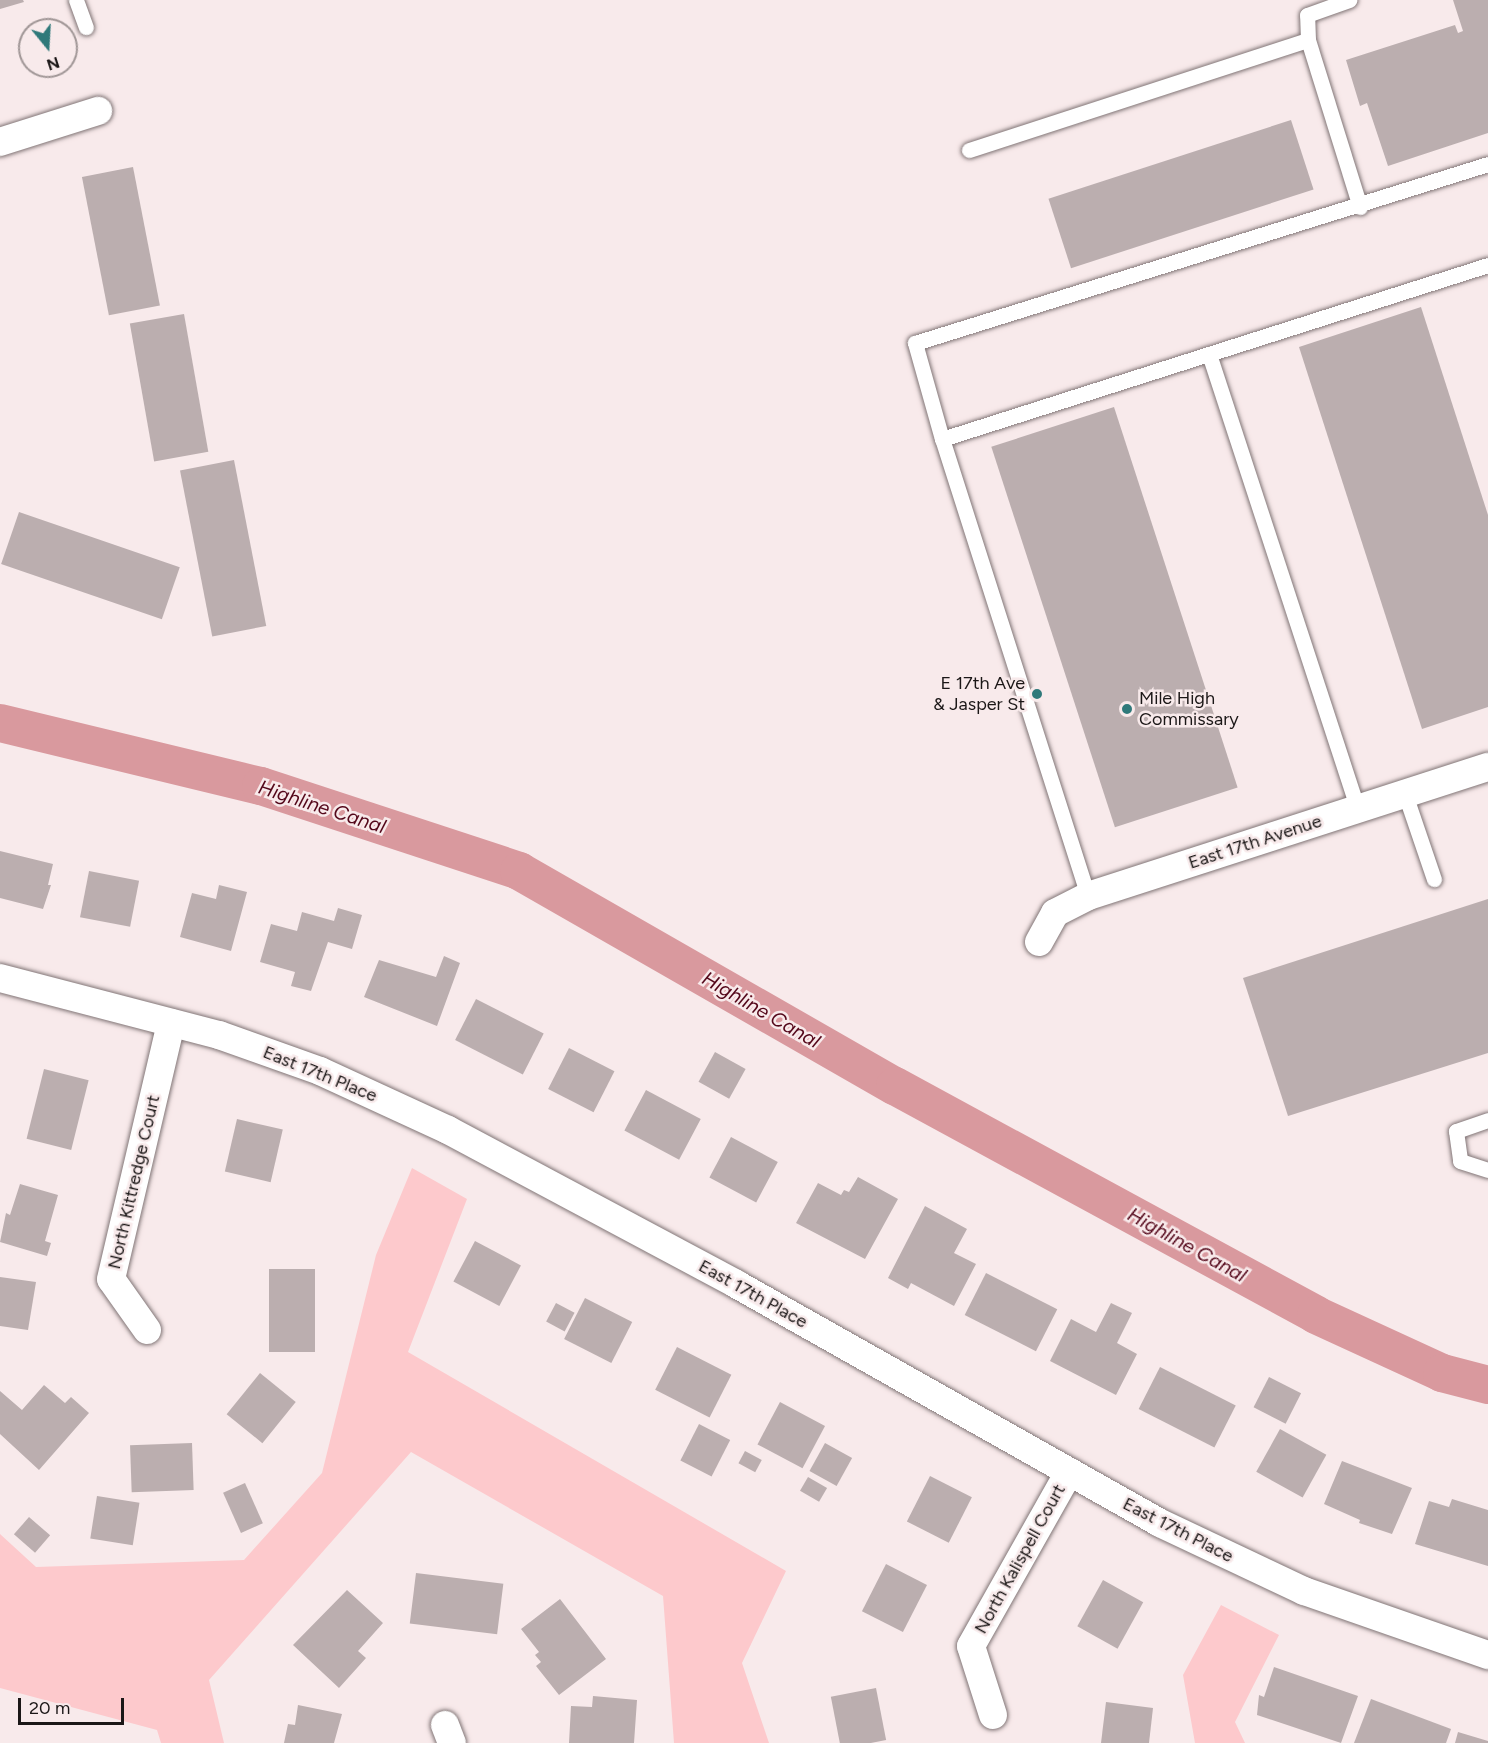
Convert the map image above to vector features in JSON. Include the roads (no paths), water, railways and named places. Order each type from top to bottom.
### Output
[{"type":"street","points":[[0,142],[98,111]]},
{"type":"street","name":"East 17th Avenue","points":[[1039,942],[1055,913],[1088,896],[1488,767]]},
{"type":"street","name":"East 17th Place","points":[[0,978],[219,1035],[320,1071],[448,1130],[736,1284],[1160,1523],[1294,1587],[1378,1620],[1488,1655]]},
{"type":"street","name":"North Kittredge Court","points":[[147,1330],[111,1279],[171,1023]]},
{"type":"street","name":"North Kalispell Court","points":[[993,1715],[971,1646],[1069,1472]]},
{"type":"lane","points":[[76,0],[86,27]]},
{"type":"lane","points":[[1348,0],[1307,15],[1308,40],[1360,207]]},
{"type":"lane","points":[[969,150],[1308,40]]},
{"type":"lane","points":[[1088,896],[942,439],[915,343],[1360,207],[1488,164]]},
{"type":"lane","points":[[942,439],[1487,267]]},
{"type":"lane","points":[[1209,354],[1358,809]]},
{"type":"lane","points":[[1405,794],[1434,879]]},
{"type":"lane","points":[[1488,1120],[1456,1131],[1460,1161],[1488,1170]]},
{"type":"waterway","name":"Highline Canal","points":[[0,723],[261,786],[519,871],[895,1086],[1316,1315],[1442,1373],[1488,1385]]},
{"type":"place","name":"E 17th Ave & Jasper St","points":[[1037,694]]},
{"type":"place","name":"Mile High Commissary","points":[[1127,709]]}]
